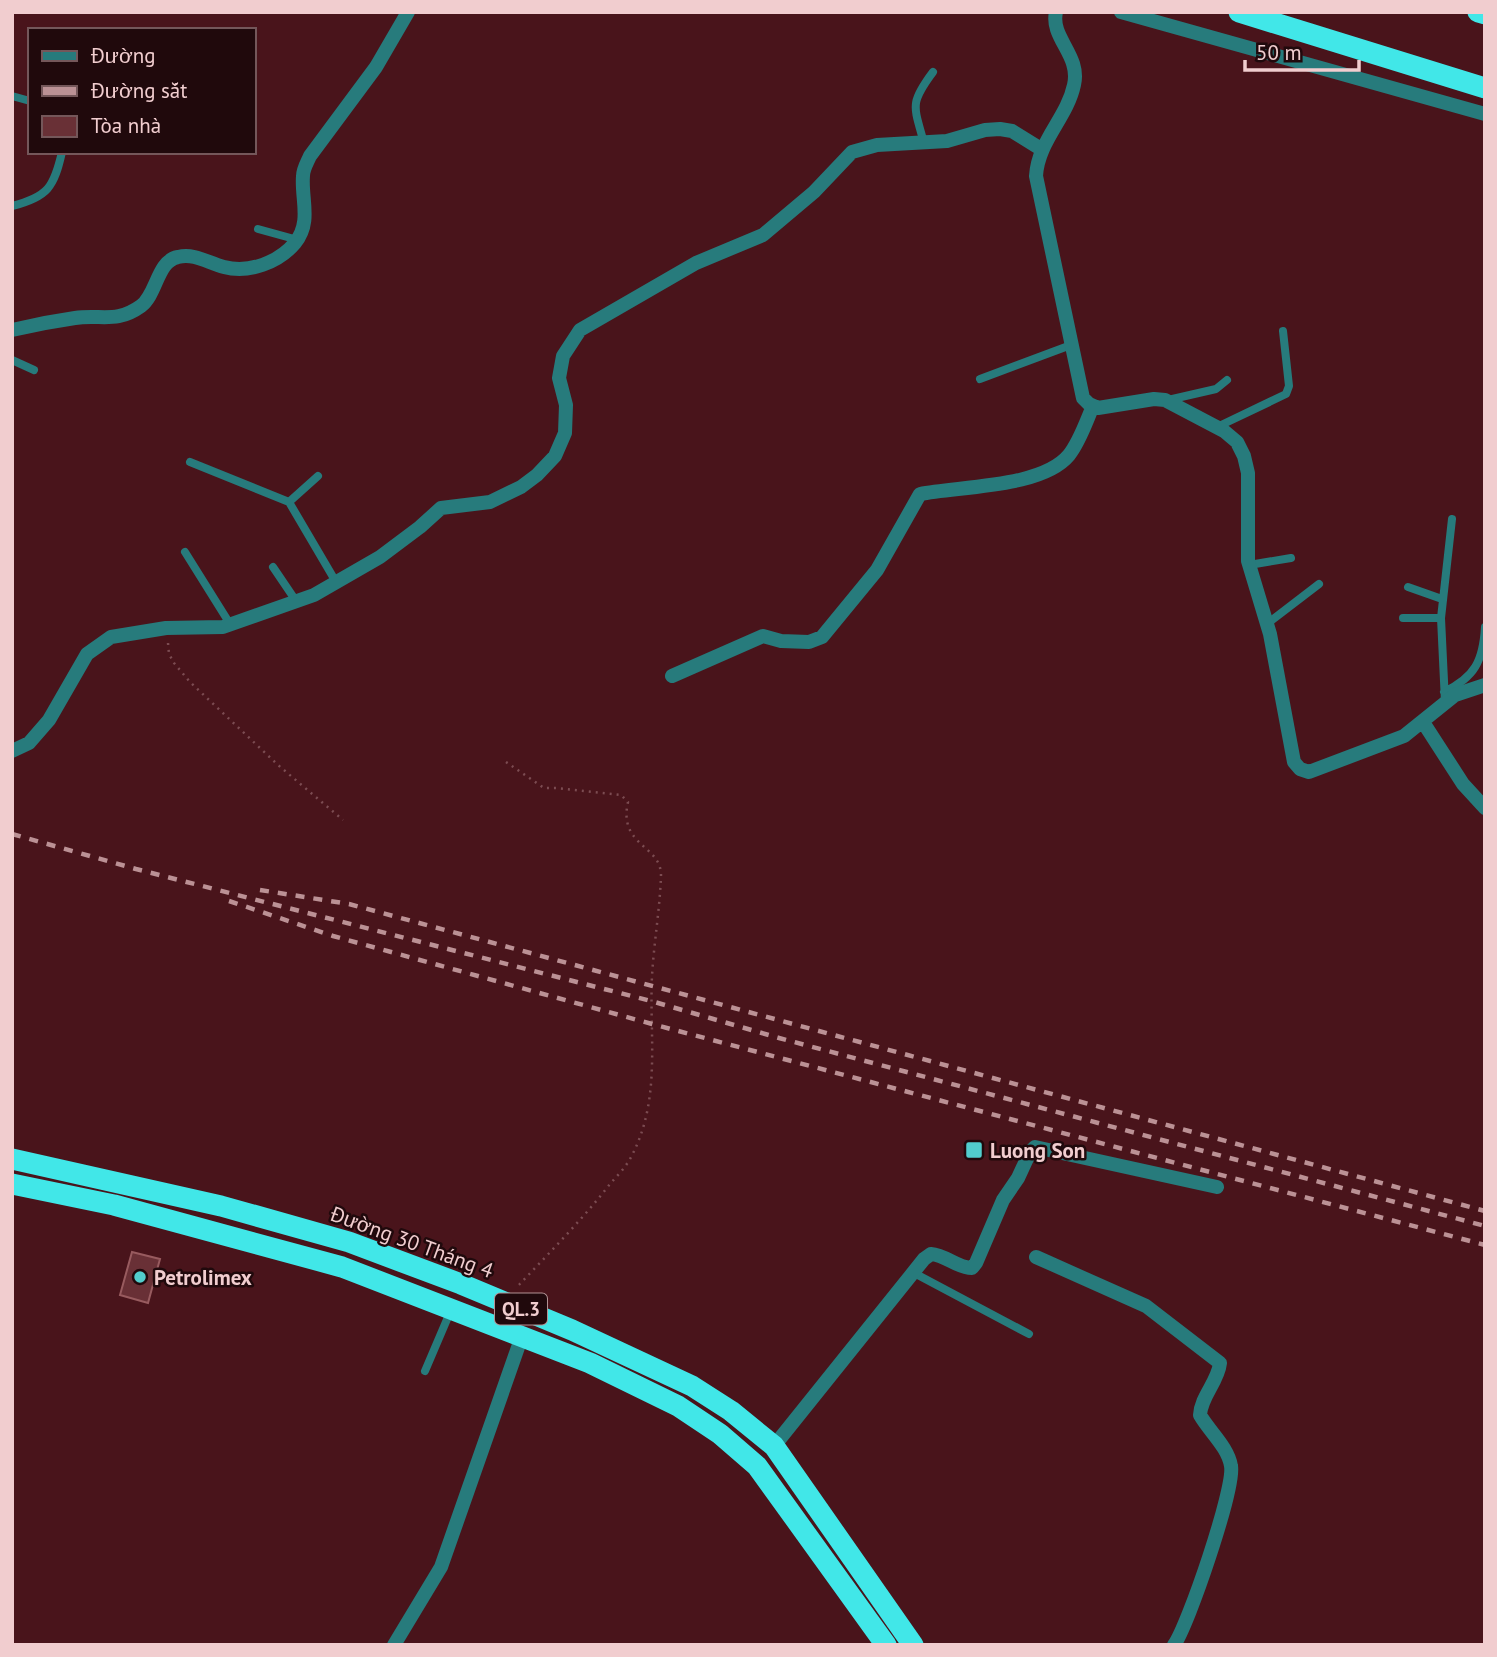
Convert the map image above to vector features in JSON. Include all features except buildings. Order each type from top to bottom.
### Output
[{"type":"highway","points":[[1239,12],[1485,88]]},
{"type":"highway","points":[[1478,12],[1485,14]]},
{"type":"highway","name":"Đường 30 Tháng 4","points":[[12,1159],[221,1206],[349,1242],[572,1330],[692,1386],[731,1411],[774,1446],[913,1645]]},
{"type":"highway","points":[[114,1205],[119,1182]]},
{"type":"highway","name":"QL.3","points":[[12,1184],[114,1205],[342,1268],[590,1363],[678,1406],[720,1434],[757,1466],[886,1645]]},
{"type":"highway","points":[[757,1466],[774,1446]]},
{"type":"street","points":[[12,330],[79,317],[103,319],[128,314],[145,304],[166,263],[176,257],[195,256],[225,268],[244,270],[284,255],[298,240],[305,219],[303,172],[310,156],[376,67],[408,12]]},
{"type":"street","points":[[1056,12],[1055,27],[1074,62],[1075,83],[1066,107],[1041,149],[1036,176],[1083,398],[1098,408],[1165,400],[1217,427],[1237,442],[1248,473],[1249,565],[1268,623],[1294,762],[1300,769],[1309,772],[1405,736],[1423,722],[1444,697],[1485,685]]},
{"type":"street","points":[[1121,12],[1485,114]]},
{"type":"street","points":[[12,751],[29,743],[49,720],[87,654],[111,637],[166,628],[222,627],[314,595],[380,557],[421,527],[441,508],[490,502],[521,488],[555,456],[565,433],[566,405],[559,378],[563,356],[580,330],[696,263],[762,235],[814,192],[852,152],[877,145],[947,141],[1000,128],[1012,131],[1041,149]]},
{"type":"street","points":[[672,676],[763,636],[781,641],[809,642],[822,636],[877,570],[919,494],[1008,483],[1054,467],[1068,457],[1093,406]]},
{"type":"street","points":[[1423,722],[1463,784],[1485,808]]},
{"type":"street","points":[[774,1446],[931,1254],[939,1255],[965,1268],[972,1268],[1003,1200],[1035,1147],[1217,1187]]},
{"type":"street","points":[[1036,1257],[1146,1306],[1220,1363],[1219,1371],[1200,1406],[1200,1415],[1231,1465],[1228,1495],[1190,1611],[1174,1645]]},
{"type":"street","points":[[394,1645],[441,1567],[522,1336]]},
{"type":"lane","points":[[924,143],[914,108],[915,99],[933,72]]},
{"type":"lane","points":[[12,206],[33,200],[47,192],[57,174],[62,154]]},
{"type":"lane","points":[[258,229],[298,240]]},
{"type":"lane","points":[[1217,427],[1286,394],[1289,386],[1283,331]]},
{"type":"lane","points":[[979,379],[1071,345]]},
{"type":"lane","points":[[12,360],[34,370]]},
{"type":"lane","points":[[1165,400],[1216,389],[1227,380]]},
{"type":"lane","points":[[190,461],[289,502],[336,582]]},
{"type":"lane","points":[[289,502],[318,477]]},
{"type":"lane","points":[[1444,697],[1441,618],[1452,519]]},
{"type":"lane","points":[[185,552],[230,624]]},
{"type":"lane","points":[[1249,565],[1291,558]]},
{"type":"lane","points":[[273,567],[296,601]]},
{"type":"lane","points":[[1268,623],[1319,584]]},
{"type":"lane","points":[[1408,587],[1442,599]]},
{"type":"lane","points":[[1403,618],[1441,618]]},
{"type":"lane","points":[[1444,697],[1463,683],[1475,668],[1482,651],[1485,627]]},
{"type":"lane","points":[[914,1273],[1029,1334]]},
{"type":"lane","points":[[425,1371],[452,1310]]},
{"type":"path","points":[[166,628],[169,654],[190,682],[278,765],[344,820]]},
{"type":"path","points":[[503,1302],[600,1198],[630,1159],[646,1117],[654,1058],[651,1001],[661,871],[654,858],[628,831],[625,820],[628,802],[621,795],[544,788],[506,762]]},
{"type":"railway","points":[[12,834],[136,869],[651,1001],[779,1038],[1485,1226]]},
{"type":"railway","points":[[260,890],[349,904],[1485,1211]]},
{"type":"railway","points":[[229,901],[333,936],[652,1024],[1485,1245]]},
{"type":"place","name":"Luong Son","points":[[974,1150]]},
{"type":"place","name":"Petrolimex","points":[[140,1277]]}]
